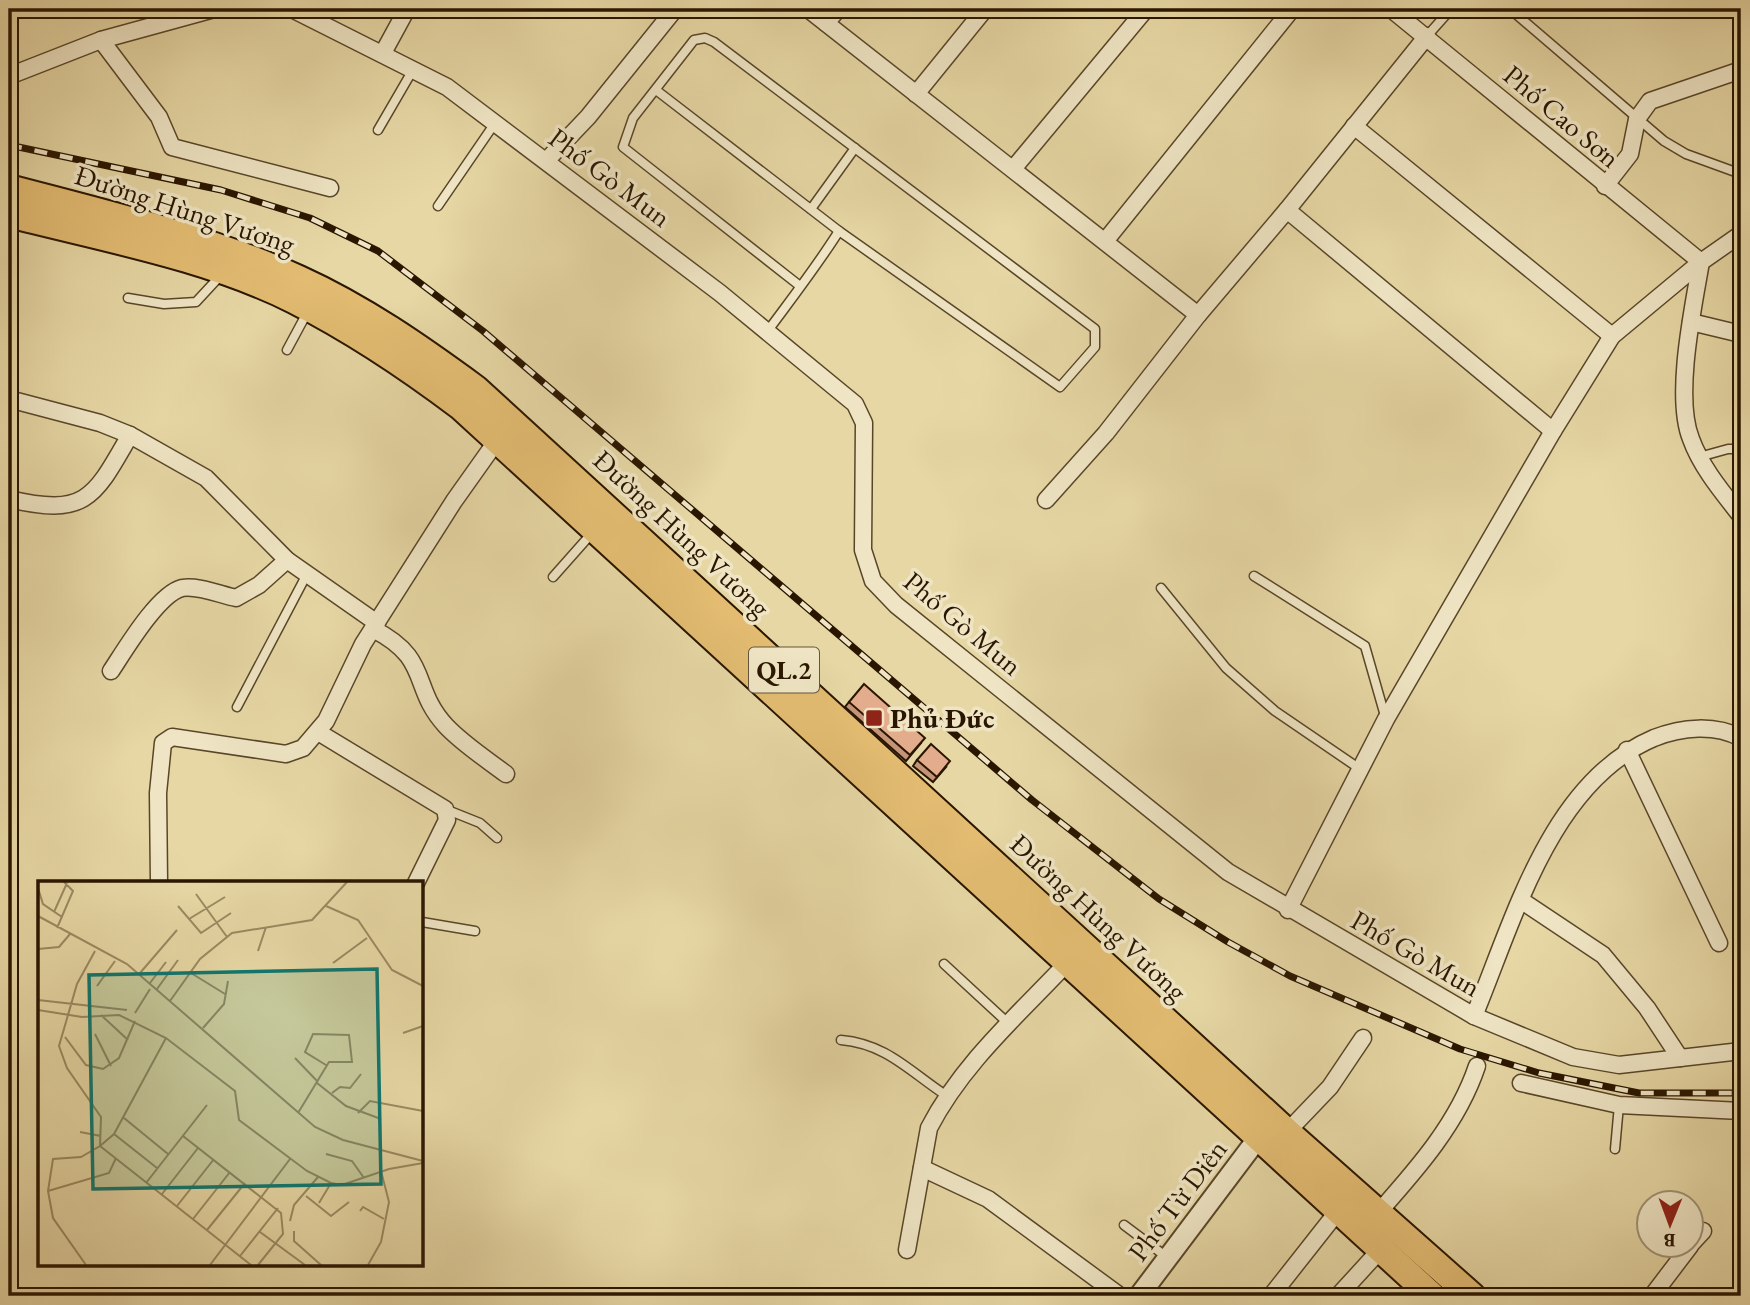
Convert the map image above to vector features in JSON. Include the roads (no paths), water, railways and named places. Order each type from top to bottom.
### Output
[{"type":"highway","name":"Đường Hùng Vương","points":[[9,188],[159,227],[302,280],[405,337],[476,389],[1287,1132],[1472,1296]]},
{"type":"highway","name":"Đường Hùng Vương","points":[[9,214],[223,272],[309,308],[396,357],[460,406],[597,528],[1432,1296]]},
{"type":"street","points":[[9,76],[102,40],[214,9]]},
{"type":"street","points":[[383,53],[407,9]]},
{"type":"street","points":[[547,161],[588,117],[675,9]]},
{"type":"street","points":[[808,9],[1106,240],[1198,315]]},
{"type":"street","points":[[827,23],[838,9]]},
{"type":"street","points":[[916,94],[985,9]]},
{"type":"street","points":[[1013,169],[1146,9]]},
{"type":"street","points":[[1106,240],[1292,9]]},
{"type":"street","name":"Phố Cao Sơn","points":[[1391,9],[1700,262]]},
{"type":"street","name":"Phố Gò Mun","points":[[300,10],[447,87],[547,161],[855,404],[864,423],[863,550],[873,581],[896,605],[1228,872],[1288,910],[1474,1016],[1573,1057],[1619,1065],[1741,1051]]},
{"type":"street","points":[[1046,500],[1106,433],[1198,315],[1287,210],[1427,36]]},
{"type":"street","points":[[102,40],[159,117],[172,147],[330,188]]},
{"type":"street","points":[[1605,186],[1630,154],[1637,118],[1650,101],[1741,70]]},
{"type":"street","points":[[1354,126],[1612,336]]},
{"type":"street","points":[[1287,210],[1553,431]]},
{"type":"street","points":[[1288,910],[1386,719],[1553,431],[1612,336],[1700,262],[1741,234]]},
{"type":"street","points":[[1700,262],[1691,322],[1685,406],[1689,437],[1699,457],[1741,516]]},
{"type":"street","points":[[1691,322],[1741,334]]},
{"type":"street","points":[[9,399],[100,423],[130,435],[206,478],[287,560],[396,641],[410,655],[431,704],[446,725],[506,774]]},
{"type":"street","points":[[9,499],[57,507],[76,505],[103,483],[130,435]]},
{"type":"street","points":[[159,881],[158,793],[163,743],[172,737],[286,754],[303,748],[318,732],[375,626],[454,501],[498,439]]},
{"type":"street","points":[[111,671],[155,609],[179,589],[190,588],[236,598],[259,585],[287,560]]},
{"type":"street","points":[[1474,1016],[1545,845],[1578,797],[1626,750],[1676,729],[1726,730],[1741,738]]},
{"type":"street","points":[[318,732],[445,809],[447,820],[417,881]]},
{"type":"street","points":[[1626,750],[1719,943]]},
{"type":"street","points":[[1522,901],[1603,955],[1647,1008],[1680,1058]]},
{"type":"street","points":[[907,1250],[929,1128],[947,1096],[967,1069],[1067,963]]},
{"type":"street","points":[[1287,1132],[1330,1087],[1363,1038]]},
{"type":"street","points":[[1378,1213],[1417,1169],[1443,1132],[1470,1088],[1477,1066]]},
{"type":"street","points":[[1521,1083],[1619,1105],[1741,1111]]},
{"type":"street","name":"Phố Từ Diên","points":[[1139,1296],[1258,1138]]},
{"type":"street","points":[[922,1168],[988,1199],[1120,1296]]},
{"type":"street","points":[[1271,1296],[1338,1211]]},
{"type":"street","points":[[1338,1296],[1381,1250]]},
{"type":"street","points":[[1652,1296],[1679,1260]]},
{"type":"lane","points":[[1427,36],[1451,9]]},
{"type":"lane","points":[[1510,9],[1637,118],[1686,154],[1741,174]]},
{"type":"lane","points":[[656,90],[839,231],[1060,387],[1095,347],[1095,329],[705,38],[694,40],[633,118],[623,147],[800,286]]},
{"type":"lane","points":[[378,130],[414,68]]},
{"type":"lane","points":[[438,206],[495,123]]},
{"type":"lane","points":[[811,209],[855,148]]},
{"type":"lane","points":[[767,332],[839,231]]},
{"type":"lane","points":[[128,298],[164,304],[196,302],[223,272]]},
{"type":"lane","points":[[287,350],[309,308]]},
{"type":"lane","points":[[1699,457],[1728,449],[1741,449]]},
{"type":"lane","points":[[553,577],[597,528]]},
{"type":"lane","points":[[237,707],[307,574]]},
{"type":"lane","points":[[1254,576],[1365,646],[1386,719]]},
{"type":"lane","points":[[1161,588],[1226,668],[1275,711],[1360,769]]},
{"type":"lane","points":[[445,809],[480,823],[497,838]]},
{"type":"lane","points":[[424,922],[475,931]]},
{"type":"lane","points":[[944,964],[1009,1024]]},
{"type":"lane","points":[[841,1040],[863,1042],[883,1050],[947,1096]]},
{"type":"lane","points":[[1615,1149],[1619,1105]]},
{"type":"lane","points":[[1124,1225],[1168,1258]]},
{"type":"railway","points":[[9,145],[221,190],[310,218],[378,251],[483,331],[1032,800],[1159,899],[1228,942],[1290,976],[1460,1049],[1539,1073],[1639,1093],[1741,1093]]},
{"type":"place","name":"Phủ Đức","points":[[874,718]]}]
